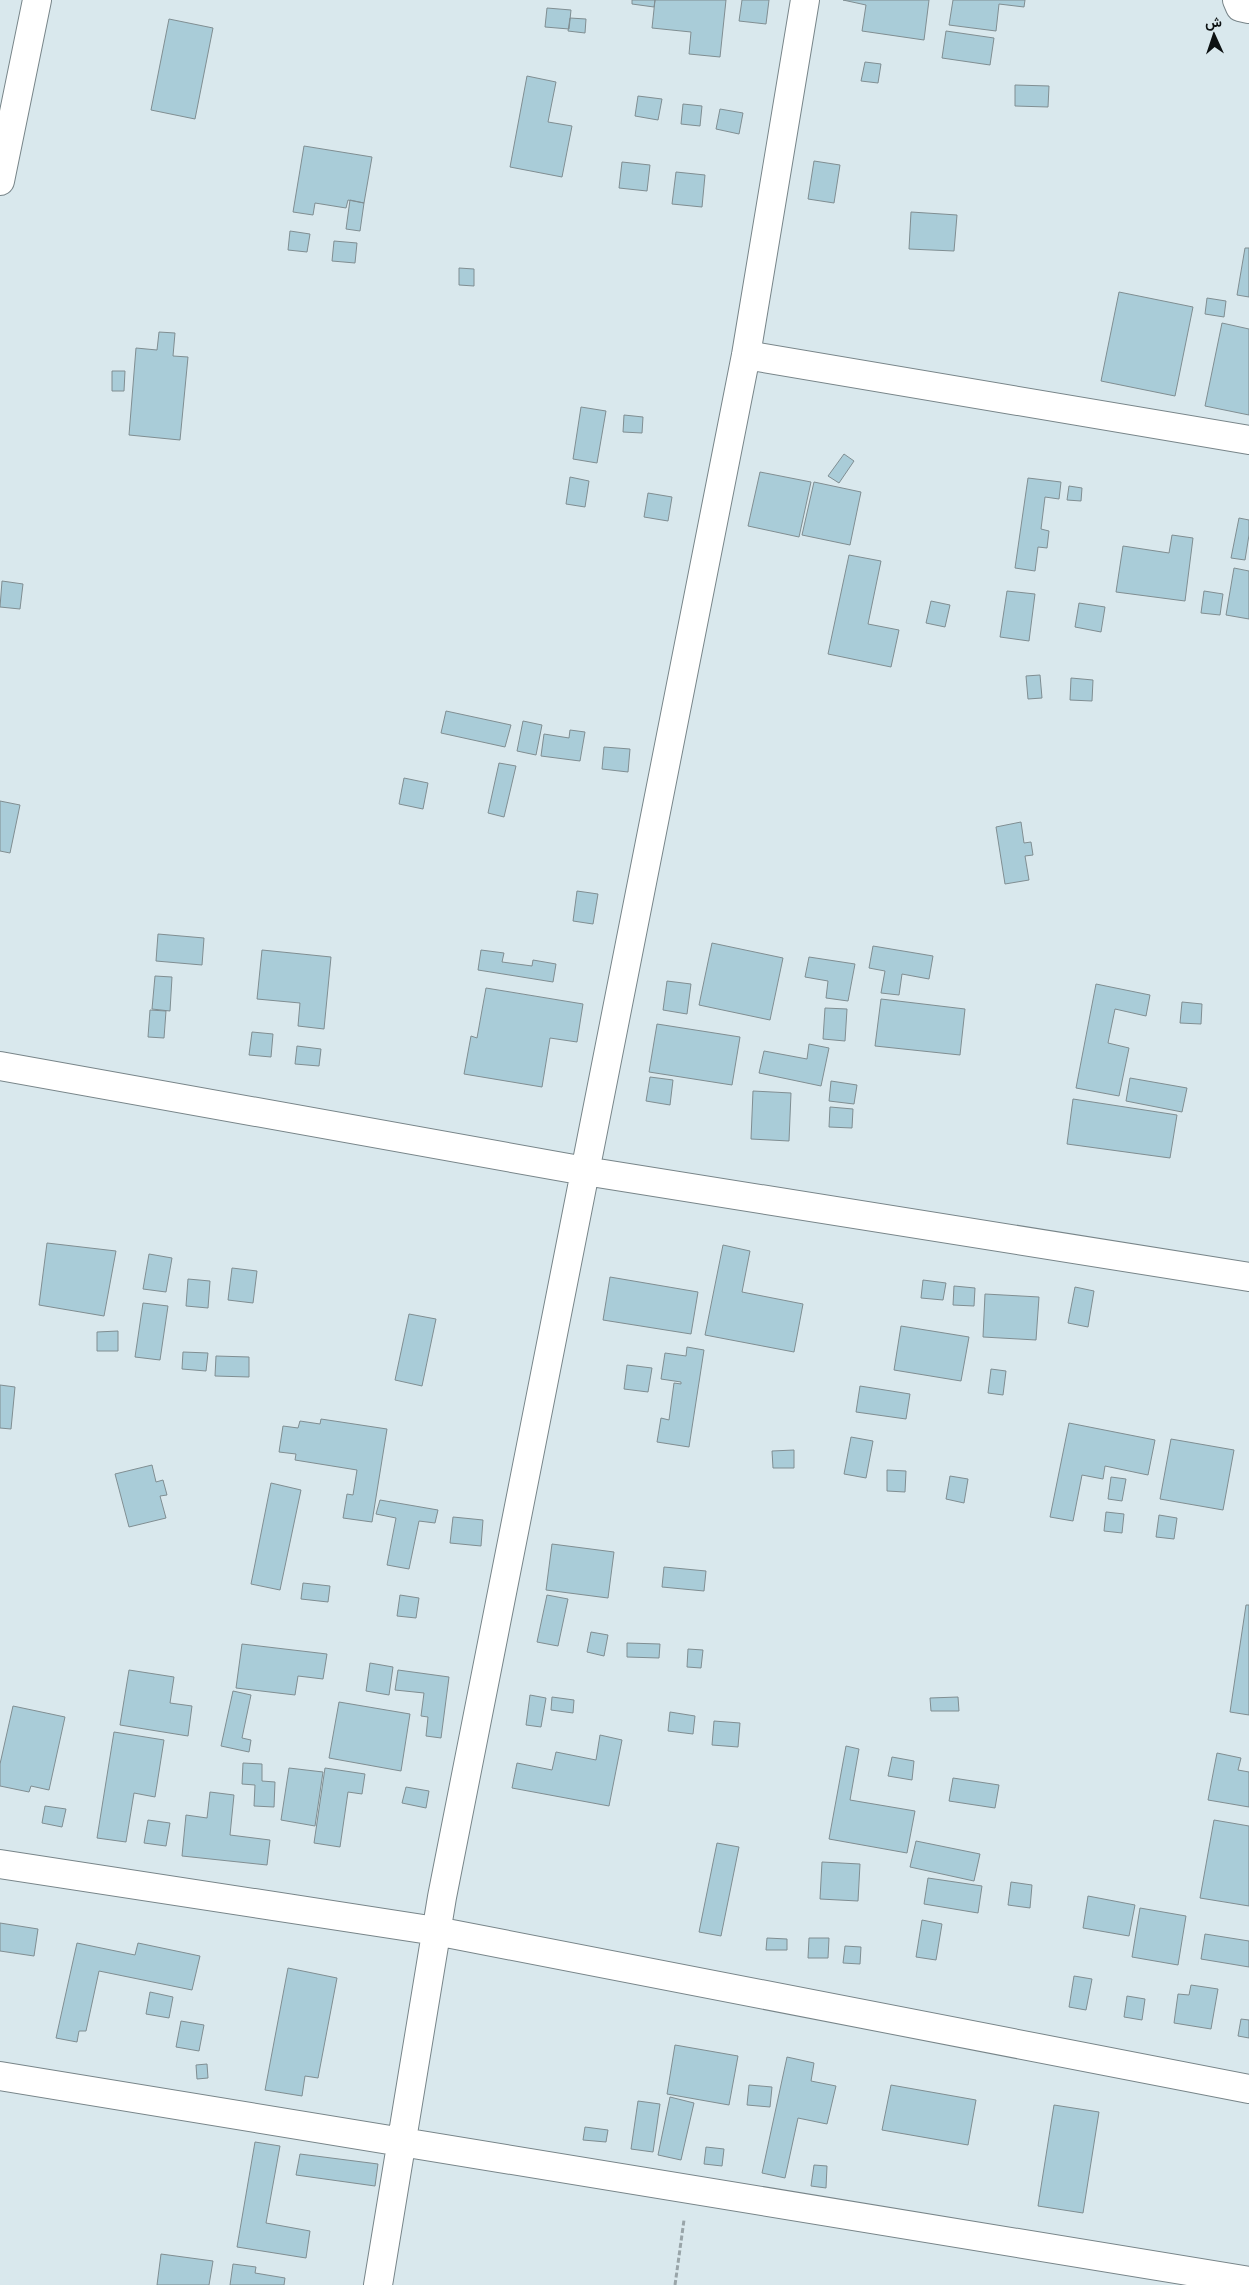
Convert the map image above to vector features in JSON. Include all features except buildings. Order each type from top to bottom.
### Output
[{"type":"street","points":[[0,181],[37,0]]},
{"type":"street","points":[[378,2285],[436,1931],[746,355],[805,0]]},
{"type":"street","points":[[1237,0],[1240,7],[1249,9]]},
{"type":"street","points":[[746,355],[1249,440]]},
{"type":"street","points":[[0,1066],[585,1172],[1249,1277]]},
{"type":"street","points":[[0,1864],[436,1931],[1249,2089]]},
{"type":"street","points":[[0,2076],[1249,2281]]},
{"type":"path","points":[[675,2285],[688,2189]]}]
